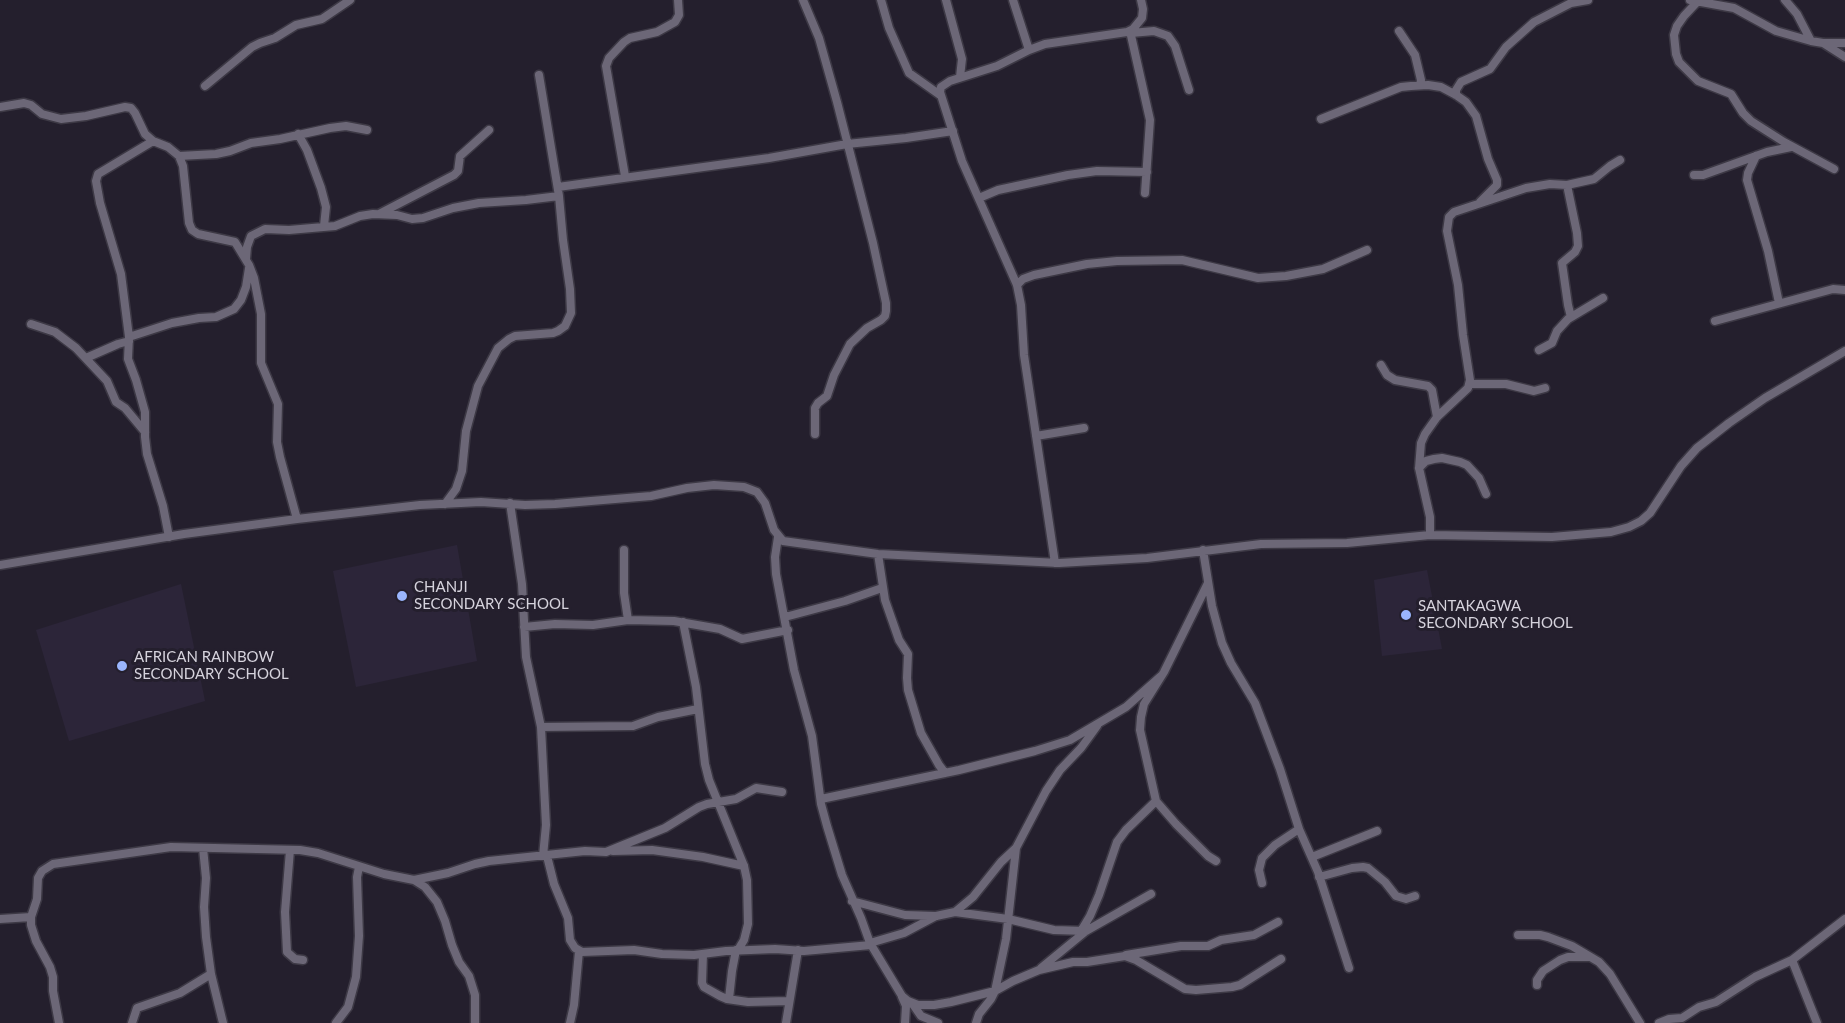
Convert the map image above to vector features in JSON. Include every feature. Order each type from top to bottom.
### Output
[{"type":"street","points":[[205,86],[252,47],[275,38],[296,25],[322,19],[350,0]]},
{"type":"street","points":[[625,176],[606,66],[609,58],[630,38],[657,32],[675,22],[679,15],[678,0]]},
{"type":"street","points":[[803,0],[819,38],[873,243],[886,303],[884,318],[857,336],[850,344],[834,375],[827,396],[815,408],[815,434]]},
{"type":"street","points":[[881,0],[889,28],[909,73],[940,95]]},
{"type":"street","points":[[946,0],[962,59],[960,77]]},
{"type":"street","points":[[1013,0],[1029,50]]},
{"type":"street","points":[[1131,32],[1142,18],[1141,0]]},
{"type":"street","points":[[1456,95],[1461,82],[1490,69],[1506,47],[1534,22],[1576,1],[1588,0]]},
{"type":"street","points":[[1834,169],[1792,147],[1751,121],[1731,94],[1698,81],[1679,62],[1674,35],[1677,26],[1695,0],[1734,8],[1776,31],[1811,41],[1845,43]]},
{"type":"street","points":[[1785,0],[1797,14],[1811,41]]},
{"type":"street","points":[[1055,563],[1024,355],[1021,305],[1017,285],[963,161],[940,95],[941,87],[960,77],[997,66],[1029,50],[1064,40],[1154,31],[1168,36],[1175,46],[1190,90]]},
{"type":"street","points":[[1399,31],[1414,56],[1421,80],[1420,85]]},
{"type":"street","points":[[1131,32],[1149,112],[1148,172],[1145,193]]},
{"type":"street","points":[[1823,43],[1845,57]]},
{"type":"street","points":[[445,504],[456,489],[462,471],[466,431],[478,386],[498,348],[515,336],[558,331],[566,326],[568,320],[571,305],[570,290],[559,191],[539,75]]},
{"type":"street","points":[[1321,119],[1401,87],[1420,85],[1441,87],[1456,95],[1466,102],[1476,116],[1488,159],[1497,180],[1497,185],[1478,204]]},
{"type":"street","points":[[0,107],[24,103],[31,105],[42,114],[61,119],[86,116],[125,106],[131,108],[135,113],[145,134],[179,156],[183,166],[189,223],[192,230],[198,234],[235,242],[248,262],[261,314],[261,363],[277,398],[279,457],[297,519]]},
{"type":"street","points":[[179,156],[216,154],[251,143],[346,126],[367,130]]},
{"type":"street","points":[[379,214],[454,175],[458,171],[460,156],[489,130]]},
{"type":"street","points":[[86,358],[172,323],[216,317],[234,309],[242,300],[246,287],[249,241],[251,236],[265,229],[289,231],[335,225],[360,216],[379,214],[412,219],[423,218],[453,208],[479,203],[526,200],[625,176],[953,131]]},
{"type":"street","points":[[298,134],[307,150],[321,188],[326,207],[324,226]]},
{"type":"street","points":[[153,141],[96,177],[100,203],[121,274],[129,339],[128,359],[146,419],[147,454],[170,537]]},
{"type":"street","points":[[1694,175],[1712,173],[1756,156],[1792,147]]},
{"type":"street","points":[[1756,156],[1747,180],[1768,251],[1779,303]]},
{"type":"street","points":[[1430,535],[1430,517],[1419,468],[1421,443],[1437,417],[1468,388],[1469,384],[1458,285],[1448,231],[1449,217],[1454,212],[1535,186],[1567,185],[1594,178],[1620,160]]},
{"type":"street","points":[[980,198],[998,190],[1068,175],[1097,171],[1148,172]]},
{"type":"street","points":[[1567,185],[1578,246],[1575,252],[1562,263],[1571,317]]},
{"type":"street","points":[[1017,285],[1023,279],[1034,275],[1087,264],[1117,261],[1182,260],[1258,278],[1286,276],[1323,269],[1367,250]]},
{"type":"street","points":[[1715,321],[1833,290],[1845,290]]},
{"type":"street","points":[[1539,350],[1552,343],[1557,331],[1571,317],[1603,298]]},
{"type":"street","points":[[31,324],[65,338],[107,381],[116,402],[125,408],[145,432]]},
{"type":"street","points":[[0,565],[297,519],[445,504],[481,502],[555,504],[651,496],[700,486],[731,485],[753,489],[760,495],[778,537],[783,541],[878,554],[1055,563],[1147,558],[1261,544],[1347,543],[1430,535],[1552,537],[1611,532],[1629,527],[1650,513],[1681,466],[1704,442],[1765,399],[1845,351]]},
{"type":"street","points":[[1381,365],[1387,375],[1395,380],[1428,386],[1432,390],[1437,417]]},
{"type":"street","points":[[1469,384],[1506,384],[1534,391],[1545,388]]},
{"type":"street","points":[[1036,436],[1084,428]]},
{"type":"street","points":[[1419,468],[1426,461],[1434,459],[1442,458],[1460,462],[1467,465],[1479,478],[1486,494]]},
{"type":"street","points":[[510,503],[522,584],[526,657],[542,728],[545,856],[568,918],[570,940],[579,951],[592,953],[634,950],[670,954],[703,954],[737,950],[798,950],[870,944],[904,933],[936,916]]},
{"type":"street","points":[[778,537],[775,557],[776,574],[794,670],[812,736],[826,826],[842,875],[870,944],[902,996],[906,1006],[905,1023]]},
{"type":"street","points":[[624,550],[624,593],[628,620]]},
{"type":"street","points":[[1203,550],[1222,643],[1255,703],[1280,769],[1299,829],[1312,857],[1348,968]]},
{"type":"street","points":[[878,554],[882,588],[899,640],[908,654],[908,690],[921,733],[945,773]]},
{"type":"street","points":[[1208,583],[1161,676],[1144,704],[1140,730],[1156,801],[1176,824],[1216,861]]},
{"type":"street","points":[[785,617],[845,601],[882,588]]},
{"type":"street","points":[[524,627],[555,624],[582,626],[628,620],[683,622],[720,629],[742,639],[788,630]]},
{"type":"street","points":[[683,622],[696,687],[705,764],[744,866],[747,880],[748,924],[744,940],[737,950],[729,999]]},
{"type":"street","points":[[821,799],[945,773],[1070,740],[1126,707],[1161,676]]},
{"type":"street","points":[[542,728],[633,726],[658,717],[698,709]]},
{"type":"street","points":[[955,912],[973,897],[1001,862],[1016,848],[1046,791],[1060,770],[1081,748],[1098,725]]},
{"type":"street","points":[[606,852],[665,828],[699,807],[736,799],[756,788],[782,792]]},
{"type":"street","points":[[1083,931],[1099,896],[1117,842],[1156,801]]},
{"type":"street","points":[[1262,883],[1259,870],[1262,858],[1275,845],[1299,829]]},
{"type":"street","points":[[1312,857],[1377,831]]},
{"type":"street","points":[[59,1023],[53,977],[36,941],[32,925],[31,916],[37,899],[38,878],[42,871],[54,864],[171,847],[290,850],[318,853],[359,867],[414,880],[425,887],[437,902],[459,962],[469,976],[475,995],[475,1023]]},
{"type":"street","points":[[203,848],[206,878],[204,907],[206,937],[211,974],[224,1023]]},
{"type":"street","points":[[976,1023],[979,1014],[995,991],[1004,949],[1016,848]]},
{"type":"street","points":[[290,850],[285,912],[287,952],[294,959],[303,960]]},
{"type":"street","points":[[414,880],[476,864],[526,856],[585,851],[652,850],[744,866]]},
{"type":"street","points":[[336,1023],[348,1007],[356,978],[359,867]]},
{"type":"street","points":[[1319,877],[1363,867],[1368,868],[1385,882],[1396,896],[1406,899],[1415,896]]},
{"type":"street","points":[[1039,970],[1083,931],[1151,894]]},
{"type":"street","points":[[852,901],[905,915],[936,916],[955,912],[1008,919],[1054,930],[1083,931]]},
{"type":"street","points":[[0,919],[31,916]]},
{"type":"street","points":[[1659,1023],[1682,1018],[1700,1006],[1723,999],[1755,977],[1792,960],[1845,919]]},
{"type":"street","points":[[902,996],[918,1005],[934,1005],[995,991],[1039,970],[1073,962],[1087,962],[1181,946],[1208,946],[1221,940],[1254,934],[1278,922]]},
{"type":"street","points":[[1518,935],[1548,937],[1572,946],[1599,962],[1610,974],[1640,1023]]},
{"type":"street","points":[[786,1023],[798,950]]},
{"type":"street","points":[[570,1023],[579,951]]},
{"type":"street","points":[[703,954],[702,983],[710,990],[729,999],[748,1002],[789,1001]]},
{"type":"street","points":[[1125,956],[1185,989],[1196,990],[1240,985],[1281,958]]},
{"type":"street","points":[[1537,985],[1537,980],[1543,971],[1560,960],[1568,957],[1590,957]]},
{"type":"street","points":[[1792,960],[1817,1023]]},
{"type":"street","points":[[132,1023],[137,1008],[180,993],[211,974]]},
{"type":"street","points":[[911,1002],[921,1016],[938,1023]]},
{"type":"shaded area","name":"CHANJI SECONDARY SCHOOL","points":[[457,545],[477,661],[356,687],[333,571]]},
{"type":"shaded area","name":"SANTAKAGWA SECONDARY SCHOOL","points":[[1427,570],[1442,649],[1382,656],[1374,580]]},
{"type":"shaded area","name":"AFRICAN RAINBOW SECONDARY SCHOOL","points":[[181,584],[205,701],[69,741],[36,630]]},
{"type":"place","name":"CHANJI SECONDARY SCHOOL","points":[[402,596]]},
{"type":"place","name":"SANTAKAGWA SECONDARY SCHOOL","points":[[1406,615]]},
{"type":"place","name":"AFRICAN RAINBOW SECONDARY SCHOOL","points":[[122,666]]}]
